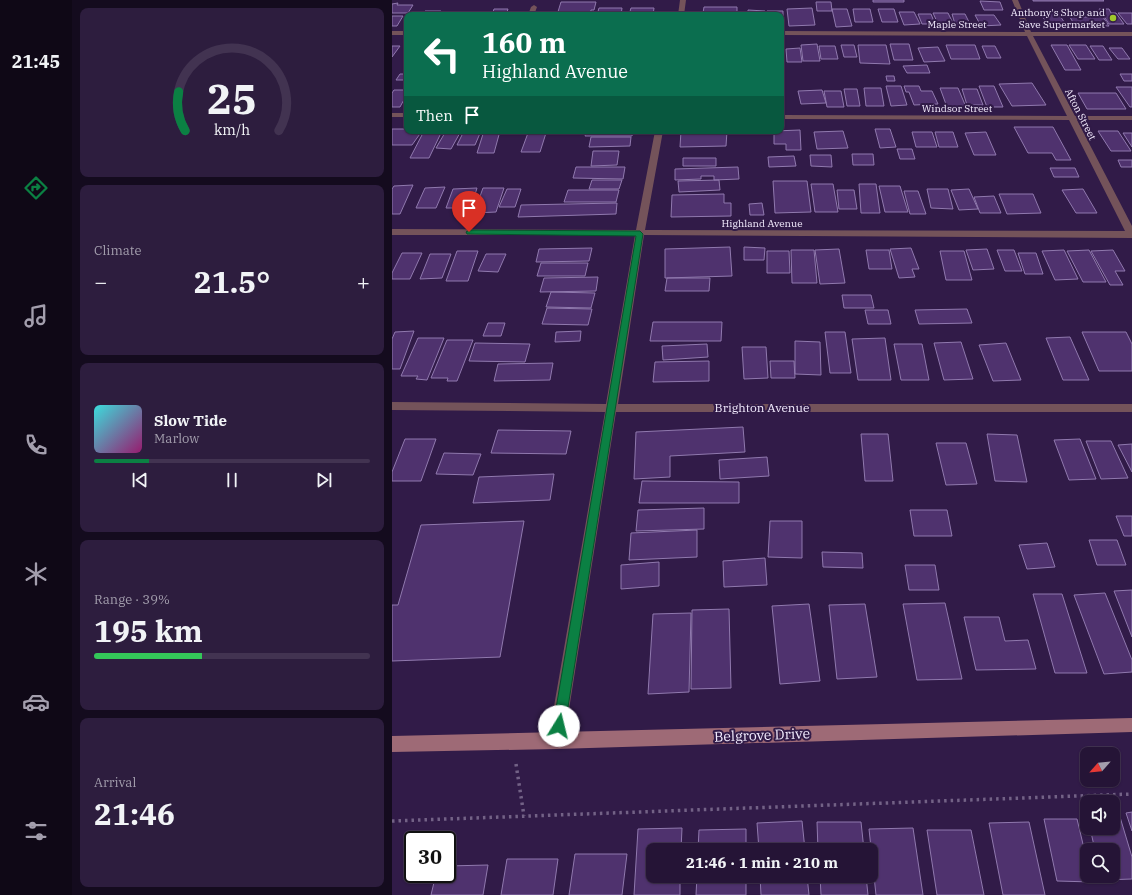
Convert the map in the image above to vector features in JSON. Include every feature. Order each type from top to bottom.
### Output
[{"type":"street","points":[[681,12],[683,0]]},
{"type":"street","name":"Afton Street","points":[[1014,0],[1029,34],[1132,234]]},
{"type":"street","points":[[532,12],[534,7]]},
{"type":"street","points":[[392,33],[404,33]]},
{"type":"street","name":"Maple Street","points":[[784,33],[1132,34]]},
{"type":"street","points":[[392,115],[404,115]]},
{"type":"street","name":"Windsor Street","points":[[784,117],[1132,118]]},
{"type":"street","points":[[556,741],[640,234],[658,134]]},
{"type":"street","name":"Highland Avenue","points":[[392,232],[640,234],[1132,234]]},
{"type":"street","name":"Brighton Avenue","points":[[392,406],[612,408],[1132,408]]},
{"type":"street","name":"Belgrove Drive","points":[[392,744],[556,741],[1132,725]]},
{"type":"path","points":[[513,742],[524,816]]},
{"type":"path","points":[[392,821],[1132,794]]},
{"type":"building","points":[[873,0],[904,0],[904,2],[873,2]]},
{"type":"building","points":[[1103,0],[1104,1],[1033,1]]},
{"type":"building","points":[[980,1],[1000,2],[1003,10],[984,10]]},
{"type":"building","points":[[561,2],[596,2],[594,10],[591,10],[591,12],[558,12]]},
{"type":"building","points":[[816,2],[831,2],[832,11],[817,11]]},
{"type":"building","points":[[398,3],[397,5],[413,5],[409,12],[392,13],[392,4]]},
{"type":"building","points":[[704,7],[737,7],[737,12],[703,12]]},
{"type":"building","points":[[599,8],[622,8],[621,12],[598,12]]},
{"type":"building","points":[[631,8],[654,8],[653,12],[630,12]]},
{"type":"building","points":[[812,8],[815,25],[789,26],[787,9]]},
{"type":"building","points":[[494,9],[508,9],[507,12],[493,12]]},
{"type":"building","points":[[832,9],[847,9],[852,26],[836,27]]},
{"type":"building","points":[[853,9],[870,9],[873,22],[855,22]]},
{"type":"building","points":[[878,9],[894,9],[898,22],[882,22]]},
{"type":"building","points":[[1099,9],[1109,9],[1111,13],[1116,13],[1124,24],[1109,24]]},
{"type":"building","points":[[748,10],[765,11],[765,12],[748,12]]},
{"type":"building","points":[[425,11],[441,11],[440,12],[424,12]]},
{"type":"building","points":[[767,11],[783,11],[783,12]]},
{"type":"building","points":[[1039,11],[1057,11],[1066,25],[1048,25]]},
{"type":"building","points":[[899,12],[914,12],[920,24],[904,25]]},
{"type":"building","points":[[933,13],[948,13],[954,25],[939,26]]},
{"type":"building","points":[[1118,13],[1132,13],[1132,24],[1127,24]]},
{"type":"building","points":[[918,14],[931,14],[935,24],[922,24]]},
{"type":"building","points":[[952,14],[965,14],[970,24],[955,24]]},
{"type":"building","points":[[975,15],[994,15],[1001,25],[981,26]]},
{"type":"building","points":[[392,16],[403,16],[397,26],[392,26]]},
{"type":"building","points":[[1070,17],[1103,17],[1109,26],[1075,26]]},
{"type":"building","points":[[817,44],[820,61],[803,61],[801,45]]},
{"type":"building","points":[[890,44],[909,44],[913,60],[894,60]]},
{"type":"building","points":[[841,45],[854,45],[857,57],[844,57]]},
{"type":"building","points":[[858,45],[886,45],[890,64],[860,63]]},
{"type":"building","points":[[946,45],[975,45],[980,59],[951,59]]},
{"type":"building","points":[[1051,45],[1067,45],[1081,70],[1065,70]]},
{"type":"building","points":[[1069,45],[1086,45],[1095,59],[1078,59]]},
{"type":"building","points":[[392,46],[400,46],[392,57]]},
{"type":"building","points":[[819,46],[835,46],[838,59],[821,59]]},
{"type":"building","points":[[982,46],[995,46],[1001,58],[987,58]]},
{"type":"building","points":[[1090,46],[1103,46],[1112,60],[1099,60]]},
{"type":"building","points":[[938,47],[945,61],[924,62],[918,48]]},
{"type":"building","points":[[800,48],[802,62],[787,62],[786,49]]},
{"type":"building","points":[[1109,48],[1122,48],[1130,59],[1118,59]]},
{"type":"building","points":[[927,65],[930,73],[907,73],[903,66]]},
{"type":"building","points":[[400,74],[404,74],[404,80],[396,80]]},
{"type":"building","points":[[1120,74],[1132,74],[1132,81],[1124,81]]},
{"type":"building","points":[[886,76],[894,76],[895,81],[887,81]]},
{"type":"building","points":[[1032,83],[1046,105],[1012,106],[999,84]]},
{"type":"building","points":[[886,86],[901,86],[907,105],[891,106]]},
{"type":"building","points":[[904,86],[919,86],[921,91],[932,91],[938,104],[914,105],[909,92],[906,92]]},
{"type":"building","points":[[979,86],[994,86],[1003,107],[987,107]]},
{"type":"building","points":[[1116,87],[1132,87],[1132,107],[1130,107]]},
{"type":"building","points":[[864,88],[881,88],[884,106],[866,106]]},
{"type":"building","points":[[940,88],[958,88],[966,107],[947,107]]},
{"type":"building","points":[[844,89],[857,89],[860,106],[847,106]]},
{"type":"building","points":[[962,89],[977,89],[983,105],[967,105]]},
{"type":"building","points":[[394,90],[404,90],[404,100],[400,107],[392,107],[392,93]]},
{"type":"building","points":[[822,90],[826,103],[801,104],[798,91]]},
{"type":"building","points":[[824,91],[841,91],[844,107],[827,107]]},
{"type":"building","points":[[1078,93],[1116,93],[1126,109],[1087,109]]},
{"type":"building","points":[[1014,127],[1053,127],[1071,160],[1056,160],[1052,153],[1028,153]]},
{"type":"building","points":[[392,129],[404,129],[404,134],[420,134],[412,145],[392,145]]},
{"type":"building","points":[[875,129],[890,129],[896,147],[880,148]]},
{"type":"building","points":[[800,130],[801,150],[786,150],[786,144],[774,144],[774,134],[784,134],[784,131]]},
{"type":"building","points":[[843,131],[848,148],[817,149],[814,132]]},
{"type":"building","points":[[1098,131],[1118,131],[1131,151],[1111,151]]},
{"type":"building","points":[[912,132],[932,132],[937,147],[916,147]]},
{"type":"building","points":[[935,132],[953,132],[958,147],[939,147]]},
{"type":"building","points":[[986,132],[996,155],[974,155],[965,133]]},
{"type":"building","points":[[1123,133],[1132,133],[1132,147]]},
{"type":"building","points":[[422,134],[441,134],[429,158],[410,158]]},
{"type":"building","points":[[444,134],[459,134],[451,149],[436,148]]},
{"type":"building","points":[[462,134],[480,134],[475,145],[457,145]]},
{"type":"building","points":[[483,134],[499,134],[494,153],[477,153]]},
{"type":"building","points":[[528,134],[546,134],[540,152],[521,152]]},
{"type":"building","points":[[586,134],[632,134],[632,136],[585,136]]},
{"type":"building","points":[[681,134],[727,134],[726,146],[680,147]]},
{"type":"building","points":[[591,137],[631,137],[630,146],[589,147]]},
{"type":"building","points":[[897,149],[912,149],[915,159],[900,159]]},
{"type":"building","points":[[593,151],[619,151],[617,165],[591,166]]},
{"type":"building","points":[[852,154],[873,154],[874,165],[853,165]]},
{"type":"building","points":[[810,155],[831,155],[832,167],[811,166]]},
{"type":"building","points":[[794,156],[796,166],[769,167],[768,157]]},
{"type":"building","points":[[683,158],[716,158],[716,166],[683,166]]},
{"type":"building","points":[[1118,160],[1132,160],[1132,167],[1121,167]]},
{"type":"building","points":[[576,167],[625,167],[623,179],[573,178]]},
{"type":"building","points":[[738,167],[739,179],[714,180],[714,176],[701,176],[701,179],[675,180],[675,169]]},
{"type":"building","points":[[1050,168],[1075,168],[1079,177],[1054,177]]},
{"type":"building","points":[[592,180],[622,180],[619,189],[589,189]]},
{"type":"building","points":[[719,180],[720,190],[679,192],[678,181]]},
{"type":"building","points":[[773,181],[807,181],[811,212],[775,213]]},
{"type":"building","points":[[811,184],[833,184],[838,212],[815,212]]},
{"type":"building","points":[[859,184],[876,184],[880,213],[861,213]]},
{"type":"building","points":[[413,185],[400,214],[392,214],[392,189],[394,186]]},
{"type":"building","points":[[879,186],[900,186],[908,212],[885,212]]},
{"type":"building","points":[[445,187],[436,208],[416,208],[425,188]]},
{"type":"building","points":[[477,188],[471,208],[446,208],[453,189]]},
{"type":"building","points":[[483,188],[504,188],[496,212],[474,213]]},
{"type":"building","points":[[507,189],[521,189],[515,207],[499,207]]},
{"type":"building","points":[[927,189],[948,189],[953,209],[931,208]]},
{"type":"building","points":[[969,189],[978,209],[959,210],[951,190]]},
{"type":"building","points":[[1083,189],[1097,213],[1076,213],[1062,190]]},
{"type":"building","points":[[568,190],[619,190],[616,202],[564,202]]},
{"type":"building","points":[[837,190],[854,190],[857,209],[839,209]]},
{"type":"building","points":[[904,191],[918,191],[926,214],[910,214]]},
{"type":"building","points":[[724,194],[724,203],[731,203],[731,216],[671,217],[672,195]]},
{"type":"building","points":[[999,194],[1033,194],[1041,213],[1007,214]]},
{"type":"building","points":[[994,196],[1001,213],[980,213],[974,197]]},
{"type":"building","points":[[617,203],[616,214],[518,217],[521,205]]},
{"type":"building","points":[[762,203],[764,215],[750,215],[749,204]]},
{"type":"building","points":[[730,247],[732,276],[665,278],[665,249]]},
{"type":"building","points":[[744,247],[765,248],[764,260],[744,260]]},
{"type":"building","points":[[592,248],[589,261],[536,262],[539,249]]},
{"type":"building","points":[[911,248],[919,269],[912,269],[915,277],[899,278],[890,249]]},
{"type":"building","points":[[839,249],[845,283],[820,284],[815,250]]},
{"type":"building","points":[[987,249],[994,269],[973,270],[966,250]]},
{"type":"building","points":[[791,250],[814,250],[817,283],[792,283]]},
{"type":"building","points":[[866,250],[889,250],[892,269],[869,269]]},
{"type":"building","points":[[997,250],[1014,250],[1022,271],[1005,271]]},
{"type":"building","points":[[1064,250],[1078,279],[1055,280],[1042,251]]},
{"type":"building","points":[[1089,250],[1106,282],[1083,282],[1067,251]]},
{"type":"building","points":[[1113,250],[1125,271],[1115,271],[1123,285],[1110,285],[1091,251]]},
{"type":"building","points":[[457,251],[478,251],[468,281],[446,281]]},
{"type":"building","points":[[767,251],[789,251],[790,273],[767,273]]},
{"type":"building","points":[[940,251],[964,251],[972,280],[946,280]]},
{"type":"building","points":[[402,253],[422,253],[410,279],[392,279],[392,273]]},
{"type":"building","points":[[1018,253],[1036,253],[1043,274],[1025,274]]},
{"type":"building","points":[[430,254],[451,254],[442,278],[420,279]]},
{"type":"building","points":[[486,254],[506,254],[498,272],[478,271]]},
{"type":"building","points":[[541,263],[588,263],[585,276],[537,276]]},
{"type":"building","points":[[598,277],[596,291],[540,292],[544,278]]},
{"type":"building","points":[[667,278],[710,278],[709,291],[665,291]]},
{"type":"building","points":[[551,292],[595,293],[591,308],[546,307]]},
{"type":"building","points":[[842,295],[871,295],[874,308],[844,308]]},
{"type":"building","points":[[547,308],[592,309],[588,325],[542,324]]},
{"type":"building","points":[[967,309],[972,323],[919,324],[915,310]]},
{"type":"building","points":[[865,310],[888,310],[891,324],[868,324]]},
{"type":"building","points":[[653,322],[722,322],[721,341],[650,341]]},
{"type":"building","points":[[488,323],[505,323],[501,336],[483,336]]},
{"type":"building","points":[[414,331],[400,369],[392,369],[392,339],[395,332]]},
{"type":"building","points":[[581,331],[580,341],[555,342],[556,332]]},
{"type":"building","points":[[825,332],[845,332],[851,373],[830,373]]},
{"type":"building","points":[[1082,332],[1126,332],[1132,344],[1132,371],[1099,371]]},
{"type":"building","points":[[1070,337],[1089,380],[1063,380],[1046,338]]},
{"type":"building","points":[[418,338],[444,338],[427,380],[416,379],[418,376],[401,376]]},
{"type":"building","points":[[885,338],[891,380],[858,380],[852,339]]},
{"type":"building","points":[[447,340],[473,340],[457,381],[447,381],[448,378],[431,378]]},
{"type":"building","points":[[795,341],[820,342],[821,375],[795,374]]},
{"type":"building","points":[[961,342],[973,379],[944,380],[934,343]]},
{"type":"building","points":[[475,343],[530,344],[525,362],[469,361]]},
{"type":"building","points":[[1006,343],[1021,380],[993,381],[979,345]]},
{"type":"building","points":[[707,344],[708,357],[663,360],[662,346]]},
{"type":"building","points":[[894,344],[922,344],[929,380],[901,380]]},
{"type":"building","points":[[742,347],[766,347],[768,378],[744,379]]},
{"type":"building","points":[[709,361],[709,381],[653,382],[655,362]]},
{"type":"building","points":[[770,361],[794,361],[795,378],[771,378]]},
{"type":"building","points":[[553,363],[550,380],[494,381],[498,364]]},
{"type":"building","points":[[743,427],[745,452],[670,456],[670,477],[634,479],[636,432]]},
{"type":"building","points":[[498,430],[571,431],[566,454],[491,453]]},
{"type":"building","points":[[861,434],[888,434],[893,481],[865,481]]},
{"type":"building","points":[[987,434],[1017,435],[1027,482],[995,481]]},
{"type":"building","points":[[405,439],[436,439],[421,481],[392,481],[392,472]]},
{"type":"building","points":[[1080,439],[1096,479],[1069,480],[1054,440]]},
{"type":"building","points":[[1086,441],[1111,441],[1128,478],[1101,479]]},
{"type":"building","points":[[936,443],[966,443],[977,484],[946,485]]},
{"type":"building","points":[[1132,444],[1132,472],[1118,445]]},
{"type":"building","points":[[444,453],[481,454],[473,475],[436,474]]},
{"type":"building","points":[[767,457],[769,476],[720,479],[719,460]]},
{"type":"building","points":[[554,474],[550,500],[473,503],[479,477]]},
{"type":"building","points":[[642,481],[739,482],[739,503],[639,503]]},
{"type":"building","points":[[704,508],[704,529],[636,531],[638,510]]},
{"type":"building","points":[[910,510],[947,510],[952,536],[914,536]]},
{"type":"building","points":[[1116,516],[1132,516],[1132,536],[1124,536]]},
{"type":"building","points":[[524,521],[500,657],[392,661],[392,605],[398,605],[421,525]]},
{"type":"building","points":[[770,521],[802,521],[802,558],[768,557]]},
{"type":"building","points":[[697,530],[697,557],[629,560],[631,533]]},
{"type":"building","points":[[1089,540],[1117,540],[1126,565],[1097,565]]},
{"type":"building","points":[[1047,543],[1055,567],[1027,569],[1019,545]]},
{"type":"building","points":[[822,552],[862,553],[863,568],[823,567]]},
{"type":"building","points":[[765,558],[767,585],[724,587],[723,561]]},
{"type":"building","points":[[659,562],[659,586],[621,589],[621,565]]},
{"type":"building","points":[[905,565],[935,565],[939,590],[909,590]]},
{"type":"building","points":[[1132,590],[1132,637],[1114,591]]},
{"type":"building","points":[[1105,593],[1132,660],[1132,672],[1104,674],[1074,595]]},
{"type":"building","points":[[1033,594],[1062,594],[1087,673],[1055,673]]},
{"type":"building","points":[[945,603],[962,679],[917,680],[903,604]]},
{"type":"building","points":[[809,604],[820,681],[780,684],[772,606]]},
{"type":"building","points":[[865,604],[877,677],[837,679],[829,605]]},
{"type":"building","points":[[729,609],[731,688],[691,689],[692,610]]},
{"type":"building","points":[[691,613],[689,692],[648,694],[653,614]]},
{"type":"building","points":[[964,617],[999,617],[1005,641],[1028,640],[1036,669],[976,670]]},
{"type":"building","points":[[1132,812],[1132,831],[1126,813]]},
{"type":"building","points":[[1120,817],[1132,857],[1132,879],[1120,879],[1120,843],[1093,843],[1092,835],[1120,835]]},
{"type":"building","points":[[1044,819],[1077,819],[1083,843],[1080,843],[1080,882],[1057,881]]},
{"type":"building","points":[[802,821],[804,843],[758,843],[757,823]]},
{"type":"building","points":[[817,822],[861,822],[863,843],[818,843]]},
{"type":"building","points":[[1029,822],[1045,895],[1003,895],[989,823]]},
{"type":"building","points":[[682,828],[681,843],[646,843],[646,883],[680,883],[680,895],[634,895],[638,829]]},
{"type":"building","points":[[913,828],[923,895],[876,895],[875,883],[878,883],[878,843],[870,843],[869,829]]},
{"type":"building","points":[[746,829],[746,843],[698,843],[699,830]]},
{"type":"building","points":[[927,830],[971,830],[984,895],[937,895]]},
{"type":"building","points":[[575,854],[627,854],[622,895],[569,895]]},
{"type":"building","points":[[507,859],[558,859],[553,895],[501,895]]},
{"type":"building","points":[[488,865],[483,895],[431,895],[434,883],[456,883],[456,866]]},
{"type":"building","points":[[697,883],[746,883],[746,895],[696,895]]},
{"type":"building","points":[[760,883],[808,883],[809,895],[761,895]]},
{"type":"building","points":[[820,883],[867,883],[868,895],[821,895]]},
{"type":"place","name":"Anthony's Shop and Save Supermarket","points":[[1113,18]]},
{"type":"route","points":[[469,232],[640,234],[559,726]]}]
